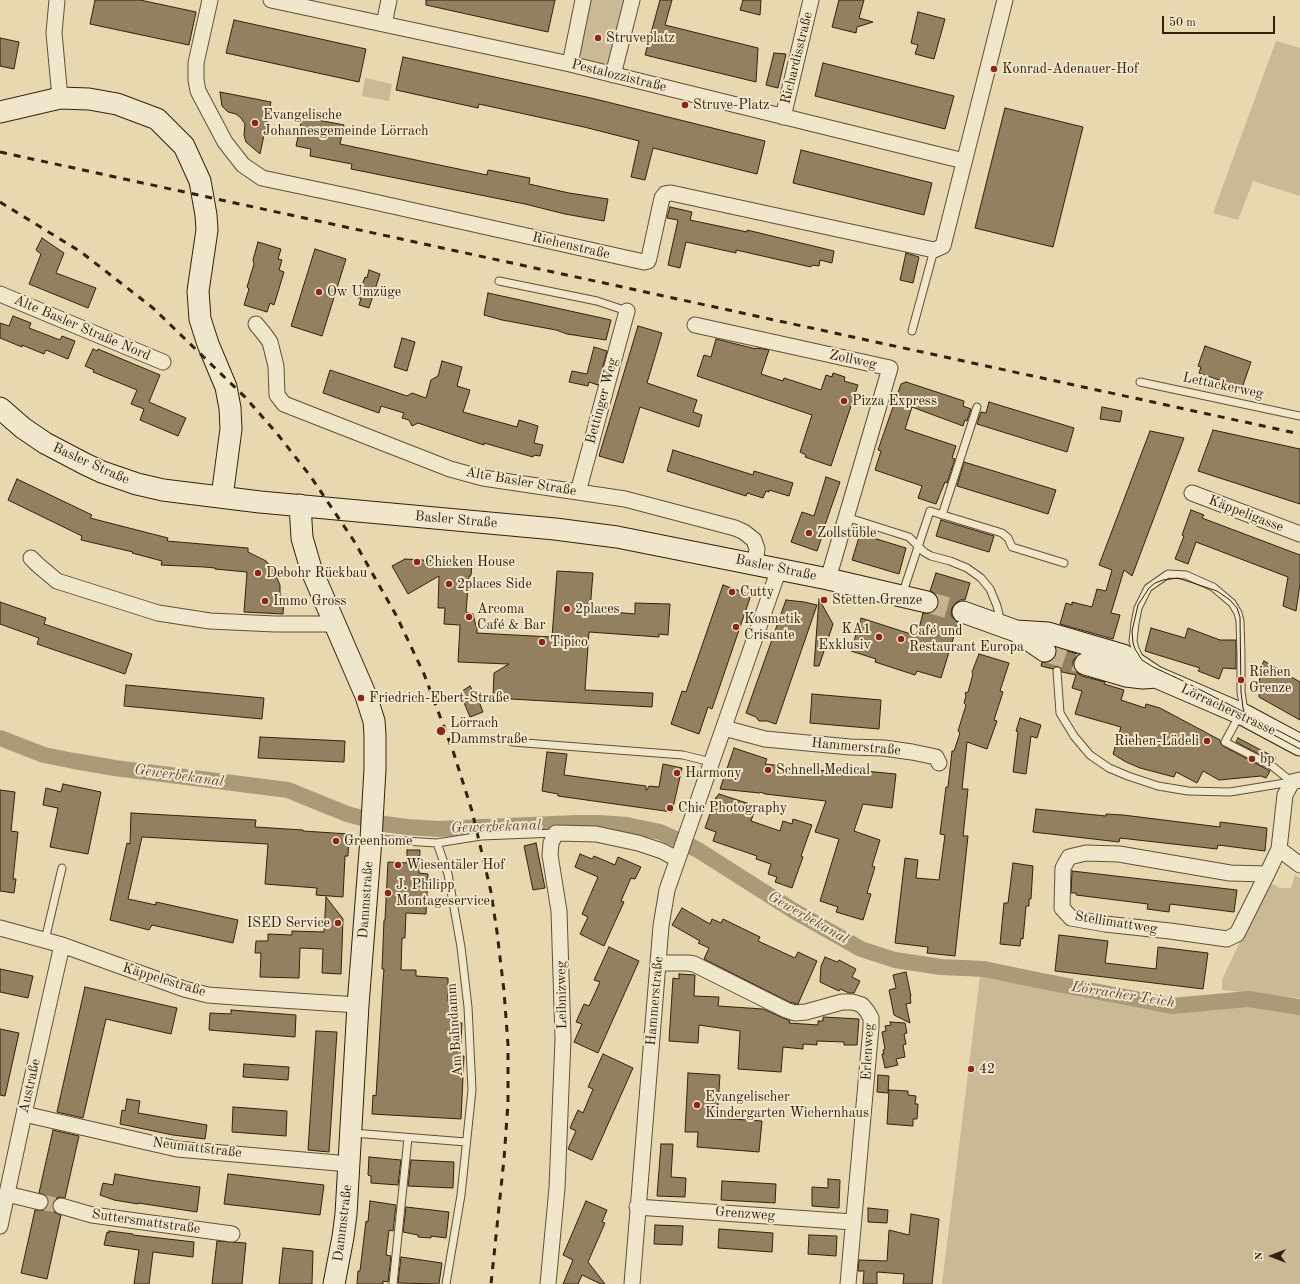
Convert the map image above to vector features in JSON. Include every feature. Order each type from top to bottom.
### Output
[{"type":"main road","points":[[0,112],[60,98],[89,99],[117,104],[157,119],[184,146],[200,181],[206,215],[207,230],[198,291],[200,314],[208,344],[226,387],[230,408],[231,429],[222,497]]},
{"type":"main road","name":"Basler Straße","points":[[0,408],[23,428],[45,443],[102,472],[137,484],[163,490],[300,506],[555,529],[617,537],[828,579],[927,602]]},
{"type":"main road","name":"Dammstraße","points":[[300,506],[302,538],[311,569],[366,696],[374,721],[375,735],[371,839],[358,1005],[349,1164],[334,1284]]},
{"type":"main road","points":[[963,612],[1008,628]]},
{"type":"main road","name":"Lörracherstrasse","points":[[1008,628],[1045,645],[1123,655],[1156,677],[1242,715],[1300,745]]},
{"type":"main road","name":"Lörracherstrasse","points":[[1084,664],[1126,676],[1143,678],[1156,677]]},
{"type":"street","points":[[57,0],[54,33],[60,98]]},
{"type":"street","name":"Riehenstraße","points":[[210,0],[196,63],[196,80],[198,91],[225,142],[243,165],[262,178],[352,196],[644,262],[649,258],[662,198],[665,194],[671,193],[934,250]]},
{"type":"street","name":"Pestalozzistraße","points":[[271,0],[570,64],[964,161]]},
{"type":"street","points":[[384,24],[389,0]]},
{"type":"street","points":[[570,64],[582,0]]},
{"type":"street","points":[[614,75],[632,0]]},
{"type":"street","name":"Richardisstraße","points":[[783,117],[811,0]]},
{"type":"street","points":[[934,250],[943,246],[1005,0]]},
{"type":"street","name":"Alte Basler Straße Nord","points":[[0,294],[163,362]]},
{"type":"street","name":"Bettinger Weg","points":[[578,492],[627,311]]},
{"type":"street","name":"Alte Basler Straße","points":[[256,324],[270,342],[276,366],[277,396],[284,404],[450,469],[487,479],[624,499],[735,528],[744,532],[754,540],[757,549],[754,564]]},
{"type":"street","name":"Zollweg","points":[[695,325],[890,368],[851,496],[828,579]]},
{"type":"street","name":"Käppeligasse","points":[[1192,493],[1300,534]]},
{"type":"street","points":[[31,558],[57,581],[155,612],[210,621],[275,624],[334,624]]},
{"type":"street","name":"Hammerstraße","points":[[632,1284],[637,1207],[661,926],[667,890],[779,569]]},
{"type":"street","name":"Hammerstraße","points":[[724,728],[765,739],[850,747],[884,748],[912,752],[936,757],[940,763]]},
{"type":"street","name":"Stellimattweg","points":[[1267,874],[1230,873],[1119,854],[1086,853],[1070,857],[1063,868],[1062,908],[1071,918],[1105,924],[1227,939],[1237,934],[1267,874],[1279,849],[1284,795],[1296,781]]},
{"type":"street","points":[[556,833],[596,834],[626,840],[679,856]]},
{"type":"street","name":"Leibnizweg","points":[[548,1284],[557,1188],[563,1039],[559,911],[550,855],[551,843],[556,833]]},
{"type":"street","points":[[1279,849],[1300,865]]},
{"type":"street","name":"Käppelestraße","points":[[0,928],[62,945],[184,989],[208,994],[358,1005]]},
{"type":"street","name":"Austraße","points":[[0,1226],[62,945]]},
{"type":"street","name":"Erlenweg","points":[[658,963],[694,964],[786,1010],[806,1012],[842,1002],[853,1002],[862,1005],[867,1011],[871,1018],[872,1027],[848,1284]]},
{"type":"street","name":"Neumattstraße","points":[[24,1114],[177,1149],[349,1164]]},
{"type":"street","points":[[7,1194],[40,1202]]},
{"type":"street","name":"Suttersmattstraße","points":[[61,1206],[92,1215],[232,1234]]},
{"type":"street","name":"Grenzweg","points":[[637,1207],[853,1222]]},
{"type":"lane","points":[[912,331],[934,250]]},
{"type":"lane","points":[[499,281],[597,301],[627,311]]},
{"type":"lane","name":"Lettackerweg","points":[[1140,382],[1300,416]]},
{"type":"lane","points":[[942,515],[977,407]]},
{"type":"lane","points":[[902,595],[930,511],[1002,533],[1008,538],[1012,547],[1064,563]]},
{"type":"lane","points":[[846,517],[909,537],[924,552],[931,556],[950,561],[967,568],[981,578],[990,589],[1008,628]]},
{"type":"lane","points":[[1156,677],[1141,660],[1135,649],[1133,641],[1138,608],[1148,588],[1163,577],[1168,574],[1186,575],[1212,587],[1232,603],[1238,613],[1240,621],[1242,715],[1225,742],[1272,766],[1296,781]]},
{"type":"lane","points":[[1057,671],[1060,713],[1074,736],[1090,754],[1109,768],[1158,786],[1188,791],[1230,792],[1296,781]]},
{"type":"lane","points":[[512,742],[683,755],[711,762]]},
{"type":"lane","points":[[371,839],[437,843],[481,836],[556,833]]},
{"type":"lane","name":"Am Bahndamm","points":[[437,843],[448,874],[461,947],[468,1007],[472,1090],[461,1195],[446,1284]]},
{"type":"lane","points":[[45,940],[62,868]]},
{"type":"lane","points":[[351,1133],[466,1142]]},
{"type":"lane","points":[[393,1284],[408,1138]]},
{"type":"shaded area","name":"Struveplatz","points":[[583,0],[632,0],[613,75],[570,64]]},
{"type":"shaded area","points":[[1276,41],[1300,48],[1300,196],[1253,181],[1238,220],[1213,213]]},
{"type":"shaded area","points":[[365,78],[392,84],[389,101],[362,96]]},
{"type":"shaded area","points":[[1295,875],[1300,878],[1300,998],[1222,990],[1222,980],[1268,882],[1280,888],[1291,888]]},
{"type":"shaded area","points":[[980,976],[1170,1013],[1260,1005],[1300,1014],[1300,1284],[942,1284]]},
{"type":"building","points":[[95,0],[140,0],[196,12],[189,45],[90,24]]},
{"type":"building","points":[[426,0],[555,0],[548,32],[426,5]]},
{"type":"building","points":[[660,0],[672,0],[665,25],[758,48],[756,82],[645,55]]},
{"type":"building","points":[[743,0],[761,0],[760,15],[740,10]]},
{"type":"building","points":[[839,0],[864,0],[859,18],[873,22],[857,27],[856,33],[832,27]]},
{"type":"building","points":[[918,12],[945,19],[934,59],[915,54],[918,45],[911,43]]},
{"type":"building","points":[[234,20],[366,49],[359,82],[226,53]]},
{"type":"building","points":[[0,38],[19,42],[14,69],[0,66]]},
{"type":"building","points":[[774,53],[786,54],[778,88],[766,85]]},
{"type":"building","points":[[403,57],[591,98],[765,141],[757,174],[653,148],[645,180],[631,177],[639,141],[584,127],[479,104],[478,108],[396,90]]},
{"type":"building","points":[[823,63],[954,96],[945,129],[815,96]]},
{"type":"building","name":"Evangelische Johannesgemeinde Lörrach","points":[[220,92],[271,102],[260,154],[246,142],[244,135],[245,124],[241,118],[236,114],[228,112],[222,106]]},
{"type":"building","points":[[1005,108],[1083,127],[1053,247],[975,228]]},
{"type":"building","points":[[303,113],[319,116],[318,120],[344,125],[340,144],[487,175],[488,170],[530,178],[529,184],[569,193],[608,199],[604,221],[351,169],[352,164],[310,156],[311,149],[296,146]]},
{"type":"building","points":[[801,150],[932,183],[924,215],[793,183]]},
{"type":"building","points":[[670,207],[692,212],[690,220],[747,232],[747,230],[834,251],[832,263],[820,260],[819,266],[812,265],[811,267],[736,250],[736,253],[686,242],[680,268],[668,265],[678,220],[667,218]]},
{"type":"building","points":[[42,238],[64,253],[56,273],[96,288],[88,308],[29,284],[41,254],[36,250]]},
{"type":"building","points":[[258,242],[281,249],[278,259],[282,260],[279,270],[284,272],[274,305],[270,303],[267,312],[244,305],[249,289],[247,287],[254,264],[253,260]]},
{"type":"building","name":"Ow Umzüge","points":[[315,249],[346,259],[322,336],[291,326]]},
{"type":"building","points":[[906,253],[919,257],[913,283],[900,280]]},
{"type":"building","points":[[369,270],[380,274],[369,308],[359,305],[361,298],[358,298]]},
{"type":"building","points":[[488,293],[611,320],[606,340],[567,334],[556,330],[502,320],[484,315]]},
{"type":"building","points":[[13,316],[31,323],[29,328],[60,340],[62,336],[75,341],[68,359],[46,350],[44,354],[0,338],[0,323],[9,326]]},
{"type":"building","points":[[638,326],[662,333],[647,383],[697,400],[693,412],[702,415],[699,427],[640,407],[623,463],[599,456]]},
{"type":"building","points":[[402,338],[415,342],[407,371],[394,367]]},
{"type":"building","points":[[716,339],[756,349],[769,350],[761,374],[783,381],[784,378],[821,390],[826,375],[832,377],[833,373],[845,377],[844,381],[858,385],[831,466],[805,457],[806,455],[800,452],[812,415],[697,376],[704,355],[711,357]]},
{"type":"building","points":[[1205,346],[1251,362],[1242,388],[1199,373],[1201,367],[1198,366]]},
{"type":"building","points":[[594,347],[607,351],[598,385],[589,382],[588,386],[569,382],[572,371],[587,374]]},
{"type":"building","points":[[93,349],[97,351],[98,349],[160,375],[149,402],[186,418],[178,436],[140,420],[144,409],[131,404],[137,390],[93,372],[94,370],[85,366]]},
{"type":"building","points":[[442,361],[462,367],[457,386],[470,390],[463,412],[517,427],[519,420],[538,426],[534,443],[543,445],[540,456],[534,455],[533,457],[484,443],[484,445],[418,423],[412,426],[409,420],[402,418],[404,413],[381,406],[379,413],[323,393],[330,370],[407,396],[412,393],[426,398],[431,380],[438,376]]},
{"type":"building","points":[[906,382],[964,401],[963,406],[971,409],[967,421],[965,420],[963,426],[912,407],[905,429],[956,446],[952,458],[955,459],[947,483],[945,482],[936,504],[918,498],[922,486],[875,470],[881,451],[878,450],[901,384]]},
{"type":"building","points":[[989,402],[1074,428],[1067,452],[977,424],[981,412],[986,413]]},
{"type":"building","points":[[1102,407],[1122,411],[1120,422],[1100,419]]},
{"type":"building","points":[[1213,430],[1300,449],[1300,504],[1198,471]]},
{"type":"building","points":[[1150,431],[1184,438],[1132,576],[1124,570],[1111,613],[1120,615],[1113,639],[1060,624],[1066,603],[1072,605],[1072,602],[1092,607],[1097,589],[1106,591],[1112,570],[1099,565]]},
{"type":"building","points":[[673,450],[753,475],[754,471],[793,483],[789,496],[769,490],[769,492],[766,491],[763,498],[747,493],[746,496],[667,471]]},
{"type":"building","points":[[964,462],[1056,490],[1048,514],[957,486]]},
{"type":"building","name":"Zollstüble","points":[[826,477],[840,482],[817,551],[791,542],[802,512],[814,516]]},
{"type":"building","points":[[17,479],[92,515],[90,518],[168,538],[167,541],[248,548],[248,552],[266,561],[274,571],[280,585],[280,600],[284,600],[283,614],[244,612],[247,572],[204,567],[161,565],[162,561],[132,553],[133,552],[81,540],[82,536],[8,500]]},
{"type":"building","points":[[1191,510],[1204,515],[1202,518],[1300,555],[1300,584],[1296,611],[1283,606],[1288,577],[1196,542],[1188,564],[1175,559],[1184,536],[1182,535]]},
{"type":"building","points":[[941,520],[994,536],[989,552],[936,536]]},
{"type":"building","points":[[860,534],[906,548],[899,574],[852,560]]},
{"type":"building","points":[[405,559],[472,563],[471,576],[469,576],[466,612],[473,614],[477,626],[477,633],[552,637],[557,571],[593,573],[590,610],[635,614],[635,603],[670,604],[668,635],[659,634],[659,637],[589,632],[585,690],[653,693],[652,707],[493,698],[494,673],[509,664],[458,662],[460,625],[444,624],[445,608],[438,608],[439,576],[408,594],[392,566]]},
{"type":"building","points":[[936,573],[970,583],[965,600],[960,600],[952,608],[951,615],[958,623],[941,678],[917,671],[915,675],[875,662],[876,659],[851,651],[861,618],[917,636],[923,613],[931,613],[936,610],[939,605],[938,598],[930,591]]},
{"type":"building","points":[[723,585],[751,595],[712,709],[708,707],[699,734],[671,724],[682,691],[686,692]]},
{"type":"building","points":[[819,599],[833,624],[819,666],[814,666]]},
{"type":"building","points":[[786,600],[817,605],[776,724],[767,721],[759,721],[756,717],[746,713]]},
{"type":"building","points":[[0,602],[46,618],[44,624],[132,654],[125,674],[37,644],[39,638],[0,624]]},
{"type":"building","points":[[1151,628],[1185,638],[1188,628],[1220,640],[1236,640],[1236,669],[1223,668],[1219,679],[1198,671],[1200,668],[1145,651]]},
{"type":"building","points":[[1056,648],[1078,654],[1073,661],[1073,667],[1077,673],[1124,690],[1121,700],[1145,708],[1146,704],[1160,708],[1220,740],[1223,746],[1270,771],[1266,778],[1261,776],[1219,780],[1203,771],[1197,783],[1176,772],[1174,777],[1140,768],[1113,754],[1121,727],[1075,714],[1082,691],[1072,688],[1076,675],[1062,672],[1059,666],[1053,669],[1041,666],[1042,662],[1050,662],[1055,658],[1057,652]]},
{"type":"building","points":[[979,654],[1009,663],[1000,691],[1003,692],[994,720],[997,721],[987,749],[967,742],[962,789],[968,789],[963,836],[968,836],[955,956],[927,953],[928,947],[895,943],[905,858],[918,860],[916,878],[939,880],[945,835],[940,834],[952,751],[954,751],[960,733],[958,731],[966,705],[964,703],[966,696],[965,693],[968,692],[973,674],[972,672]]},
{"type":"building","points":[[1264,661],[1300,682],[1300,720],[1259,697],[1260,669]]},
{"type":"building","points":[[126,685],[264,698],[262,719],[124,706]]},
{"type":"building","points":[[470,686],[478,699],[483,712],[470,717],[459,693]]},
{"type":"building","points":[[812,694],[881,700],[879,729],[810,723]]},
{"type":"building","points":[[1020,718],[1041,725],[1037,738],[1031,736],[1026,774],[1013,772],[1018,732],[1016,731]]},
{"type":"building","points":[[260,737],[345,741],[344,762],[258,758]]},
{"type":"building","points":[[1238,738],[1276,758],[1274,762],[1236,742]]},
{"type":"building","points":[[734,748],[767,759],[765,764],[853,774],[854,770],[896,774],[892,808],[863,804],[854,831],[880,840],[872,866],[875,867],[867,893],[871,894],[863,920],[836,912],[838,907],[820,901],[839,839],[815,832],[826,801],[765,794],[761,792],[720,789]]},
{"type":"building","points":[[547,752],[567,754],[564,775],[646,786],[646,790],[649,786],[659,787],[663,764],[682,768],[672,812],[558,796],[558,794],[542,791]]},
{"type":"building","points":[[63,784],[101,792],[88,854],[50,847],[58,808],[43,805],[46,788],[61,792]]},
{"type":"building","points":[[0,790],[15,792],[11,831],[18,832],[13,879],[16,879],[14,893],[0,891]]},
{"type":"building","points":[[719,794],[756,806],[751,821],[780,831],[783,821],[792,824],[793,819],[812,825],[792,888],[775,882],[777,877],[768,874],[771,864],[756,859],[757,856],[713,841],[716,832],[705,828],[716,797]]},
{"type":"building","points":[[1036,809],[1106,816],[1106,814],[1123,815],[1220,827],[1220,822],[1267,828],[1265,851],[1218,845],[1217,849],[1120,838],[1119,842],[1033,832]]},
{"type":"building","points":[[131,813],[256,820],[255,827],[349,834],[348,856],[345,856],[343,897],[316,895],[317,888],[265,884],[268,844],[142,837],[128,899],[156,905],[156,902],[238,920],[233,943],[152,925],[149,930],[110,920],[127,843],[130,844]]},
{"type":"building","points":[[536,843],[545,888],[533,890],[524,846]]},
{"type":"building","points":[[407,850],[420,850],[419,873],[428,874],[426,914],[406,913],[405,938],[402,938],[401,970],[416,970],[416,976],[448,978],[448,1001],[456,1001],[455,1022],[462,1023],[460,1056],[464,1056],[461,1119],[372,1114],[373,1095],[376,1096],[384,969],[382,969],[388,862],[407,863]]},
{"type":"building","points":[[580,854],[592,859],[594,856],[615,865],[618,857],[641,867],[635,879],[631,878],[621,901],[624,902],[604,946],[580,934],[588,917],[582,914],[598,877],[575,867]]},
{"type":"building","points":[[1013,863],[1033,866],[1031,899],[1029,899],[1029,906],[1026,906],[1023,939],[1021,938],[1020,946],[1000,944],[1004,903],[1008,903]]},
{"type":"building","points":[[1072,871],[1237,890],[1234,912],[1170,904],[1169,912],[1147,909],[1148,904],[1076,895],[1076,893],[1071,893]]},
{"type":"building","points":[[326,897],[343,919],[341,974],[322,973],[323,949],[300,948],[299,978],[260,977],[261,953],[255,953],[256,941],[268,941],[268,934],[292,935],[292,931],[324,932]]},
{"type":"building","points":[[682,908],[710,924],[712,919],[721,923],[723,919],[760,937],[758,941],[795,958],[798,952],[817,961],[798,1004],[789,1002],[704,959],[709,948],[698,943],[700,941],[672,925]]},
{"type":"building","points":[[1059,935],[1108,941],[1105,963],[1156,969],[1158,947],[1208,953],[1203,989],[1055,971]]},
{"type":"building","points":[[609,947],[639,961],[598,1053],[574,1042],[582,1024],[576,1022],[584,1004],[589,1006],[600,982],[594,980]]},
{"type":"building","points":[[825,957],[837,962],[839,960],[856,969],[852,977],[860,981],[854,993],[849,993],[840,989],[839,991],[820,982],[821,966]]},
{"type":"building","points":[[0,969],[33,976],[28,998],[0,992]]},
{"type":"building","points":[[906,972],[911,996],[911,1003],[906,1004],[910,1023],[894,1015],[889,990],[896,988],[893,975]]},
{"type":"building","points":[[679,974],[695,975],[694,996],[719,997],[718,1006],[763,1009],[790,1021],[789,1023],[818,1025],[818,1021],[823,1021],[823,1017],[859,1019],[857,1045],[844,1045],[844,1042],[817,1041],[817,1045],[803,1044],[803,1049],[783,1047],[781,1072],[738,1069],[740,1031],[699,1025],[698,1043],[669,1041],[673,978],[679,979]]},
{"type":"building","points":[[85,987],[177,1008],[171,1034],[106,1019],[83,1118],[57,1112]]},
{"type":"building","points":[[231,1010],[296,1015],[295,1037],[209,1030],[210,1013],[231,1014]]},
{"type":"building","points":[[890,1022],[905,1023],[907,1033],[904,1034],[906,1044],[903,1045],[905,1057],[896,1059],[898,1065],[885,1068],[882,1054],[884,1054],[883,1050],[885,1049],[882,1032],[886,1031],[885,1026],[891,1025]]},
{"type":"building","points":[[0,1029],[19,1033],[5,1096],[0,1095]]},
{"type":"building","points":[[316,1031],[337,1032],[329,1152],[308,1150]]},
{"type":"building","points":[[603,1054],[633,1068],[592,1160],[568,1149],[576,1131],[570,1128],[578,1110],[583,1113],[593,1089],[588,1087]]},
{"type":"building","points":[[244,1064],[289,1067],[288,1080],[243,1077]]},
{"type":"building","points":[[688,1073],[720,1075],[717,1118],[762,1121],[759,1152],[697,1147],[698,1132],[685,1132]]},
{"type":"building","points":[[878,1075],[889,1076],[888,1093],[877,1092]]},
{"type":"building","points":[[889,1090],[908,1091],[908,1095],[916,1096],[915,1104],[918,1104],[917,1119],[913,1119],[913,1126],[887,1124]]},
{"type":"building","points":[[127,1099],[140,1101],[138,1113],[207,1125],[205,1139],[173,1135],[120,1124],[122,1110],[125,1111]]},
{"type":"building","points":[[233,1107],[287,1111],[286,1136],[232,1132]]},
{"type":"building","points":[[53,1130],[79,1136],[65,1198],[58,1197],[52,1204],[52,1209],[54,1212],[61,1215],[47,1279],[21,1273],[35,1210],[43,1210],[47,1208],[49,1204],[46,1196],[39,1193]]},
{"type":"building","points":[[661,1144],[673,1144],[671,1177],[686,1178],[685,1197],[657,1196]]},
{"type":"building","points":[[369,1157],[401,1160],[398,1185],[371,1183],[371,1176],[368,1175]]},
{"type":"building","points":[[411,1160],[454,1162],[453,1188],[408,1186]]},
{"type":"building","points":[[115,1174],[200,1187],[197,1212],[114,1200],[100,1195],[103,1183],[113,1185]]},
{"type":"building","points":[[228,1174],[324,1185],[320,1215],[224,1204]]},
{"type":"building","points":[[828,1179],[840,1180],[839,1208],[812,1206],[812,1187],[828,1188]]},
{"type":"building","points":[[722,1181],[776,1184],[775,1203],[721,1200]]},
{"type":"building","points":[[370,1201],[396,1205],[393,1231],[389,1230],[386,1255],[391,1256],[388,1282],[383,1281],[383,1284],[357,1284],[366,1221],[368,1222]]},
{"type":"building","points":[[586,1201],[607,1210],[602,1222],[605,1223],[588,1262],[605,1284],[601,1284],[582,1275],[578,1284],[563,1284],[573,1260],[563,1255]]},
{"type":"building","points":[[406,1207],[449,1212],[446,1238],[431,1236],[431,1238],[418,1237],[418,1235],[403,1232]]},
{"type":"building","points":[[868,1208],[888,1210],[887,1223],[868,1222]]},
{"type":"building","points":[[911,1214],[939,1219],[932,1284],[903,1284],[904,1274],[877,1272],[877,1284],[863,1284],[864,1271],[858,1271],[859,1260],[887,1261],[889,1230],[909,1235]]},
{"type":"building","points":[[655,1225],[683,1226],[682,1245],[654,1244]]},
{"type":"building","points":[[719,1229],[773,1233],[772,1252],[718,1248]]},
{"type":"building","points":[[109,1231],[194,1242],[193,1257],[153,1252],[149,1284],[134,1284],[139,1250],[104,1245],[107,1232],[109,1233]]},
{"type":"building","points":[[809,1235],[837,1236],[836,1256],[808,1254]]},
{"type":"building","points":[[217,1241],[246,1243],[242,1284],[212,1284]]},
{"type":"building","points":[[283,1248],[313,1251],[312,1284],[279,1284]]},
{"type":"building","points":[[401,1257],[442,1263],[439,1284],[398,1283]]},
{"type":"waterway","name":"Gewerbekanal","points":[[0,738],[44,755],[74,761],[115,768],[288,790],[347,814],[384,824],[438,829],[576,823],[627,825],[660,832],[698,850],[794,911],[861,949],[895,960],[941,967],[984,969],[1172,1006],[1248,999],[1300,1007]]},
{"type":"tunnel","points":[[927,602],[963,612]]},
{"type":"tunnel","points":[[1045,651],[1085,664]]},
{"type":"tunnel","points":[[40,1202],[61,1206]]},
{"type":"tram line","points":[[1300,742],[1258,720],[1245,713],[1244,712],[1153,667],[1142,660],[1135,649],[1132,631],[1138,605],[1149,588],[1155,583],[1163,580],[1178,578],[1217,591],[1230,600],[1237,608],[1240,617],[1241,692],[1245,713],[1250,720],[1259,727],[1300,749]]},
{"type":"railway","points":[[0,152],[1300,434]]},
{"type":"railway","points":[[0,202],[81,252],[153,308],[246,398],[279,436],[311,477],[354,541],[396,615],[424,674],[453,751],[472,811],[491,892],[504,991],[508,1045],[508,1103],[504,1159],[491,1284]]},
{"type":"place","name":"Struveplatz","points":[[598,38]]},
{"type":"place","name":"Konrad-Adenauer-Hof","points":[[994,69]]},
{"type":"place","name":"Struve-Platz","points":[[685,105]]},
{"type":"place","name":"Evangelische Johannesgemeinde Lörrach","points":[[255,123]]},
{"type":"place","name":"Ow Umzüge","points":[[319,292]]},
{"type":"place","name":"Pizza Express","points":[[844,401]]},
{"type":"place","name":"Zollstüble","points":[[809,533]]},
{"type":"place","name":"Chicken House","points":[[417,562]]},
{"type":"place","name":"Debohr Rückbau","points":[[258,573]]},
{"type":"place","name":"2places Side","points":[[449,584]]},
{"type":"place","name":"Cutty","points":[[732,592]]},
{"type":"place","name":"Stetten Grenze","points":[[824,600]]},
{"type":"place","name":"Immo Gross","points":[[265,601]]},
{"type":"place","name":"2places","points":[[567,609]]},
{"type":"place","name":"Arcoma Café & Bar","points":[[469,617]]},
{"type":"place","name":"Kosmetik Crisante","points":[[736,627]]},
{"type":"place","name":"KA1 Exklusiv","points":[[879,637]]},
{"type":"place","name":"Café und Restaurant Europa","points":[[901,639]]},
{"type":"place","name":"Tipico","points":[[542,642]]},
{"type":"place","name":"Riehen Grenze","points":[[1241,680]]},
{"type":"place","name":"Friedrich-Ebert-Straße","points":[[361,698]]},
{"type":"place","name":"Lörrach Dammstraße","points":[[441,731]]},
{"type":"place","name":"Riehen-Lädeli","points":[[1207,741]]},
{"type":"place","name":"bp","points":[[1252,759]]},
{"type":"place","name":"Schnell Medical","points":[[768,770]]},
{"type":"place","name":"Harmony","points":[[677,773]]},
{"type":"place","name":"Chic Photography","points":[[670,808]]},
{"type":"place","name":"Greenhome","points":[[336,841]]},
{"type":"place","name":"Wiesentäler Hof","points":[[398,865]]},
{"type":"place","name":"J. Philipp Montageservice","points":[[388,893]]},
{"type":"place","name":"ISED Service","points":[[338,923]]},
{"type":"place","name":"42","points":[[971,1069]]},
{"type":"place","name":"Evangelischer Kindergarten Wichernhaus","points":[[697,1105]]},
{"type":"water label","name":"Lörracher Teich","points":[[1123,995]]}]
